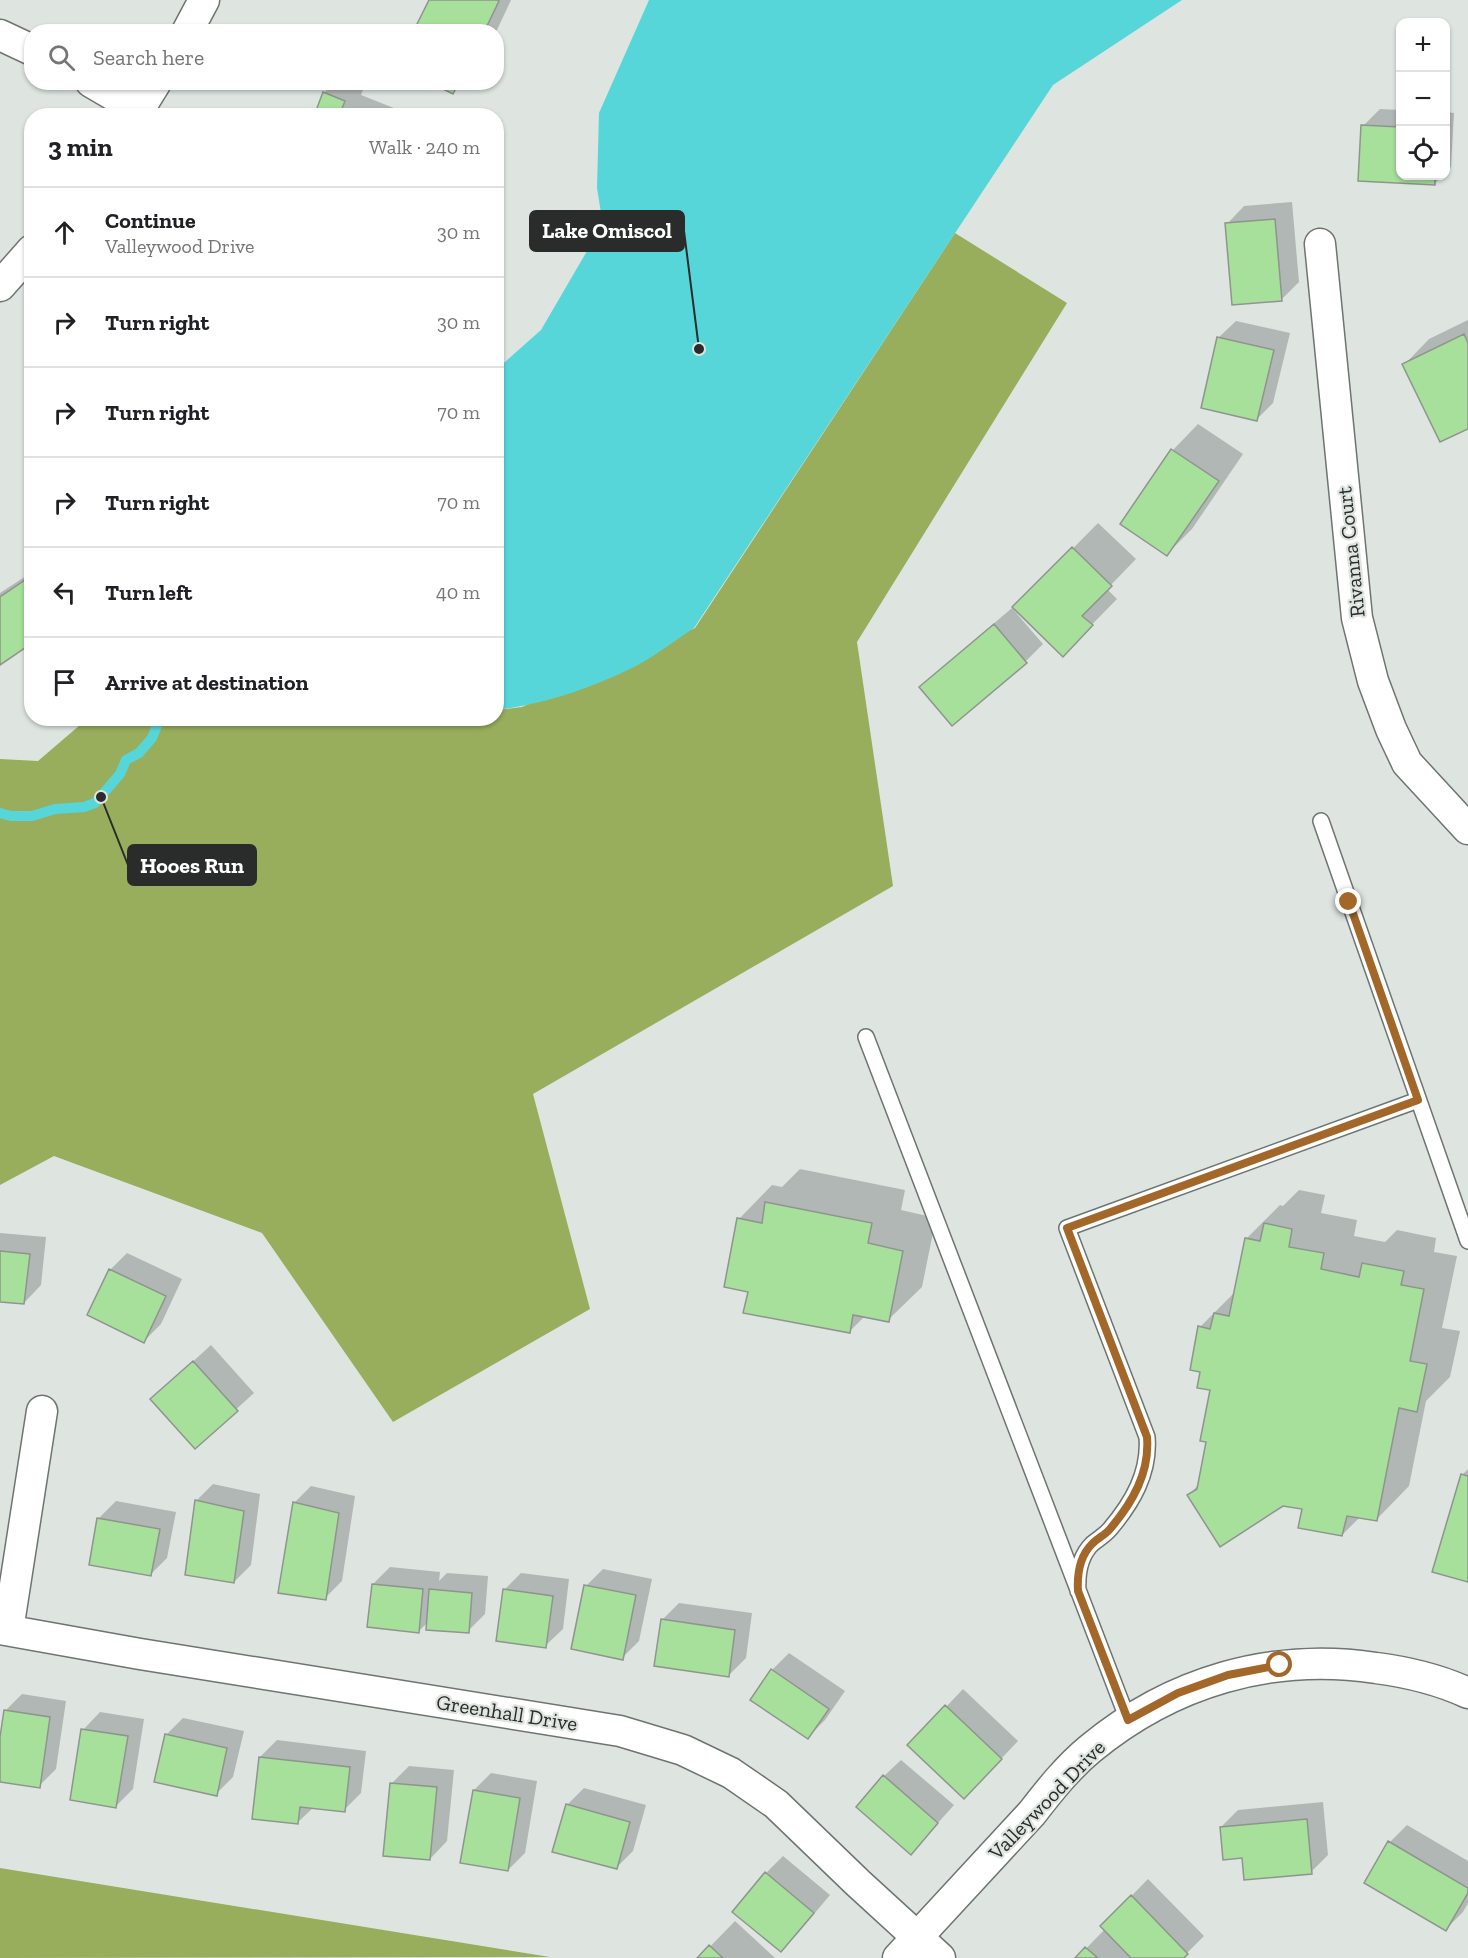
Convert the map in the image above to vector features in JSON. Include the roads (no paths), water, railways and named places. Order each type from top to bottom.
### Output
[{"type":"street","points":[[191,24],[204,0]]},
{"type":"street","points":[[0,35],[24,46]]},
{"type":"street","points":[[104,90],[130,108]]},
{"type":"street","points":[[140,108],[151,90]]},
{"type":"street","name":"Rivanna Court","points":[[1320,244],[1357,618],[1367,660],[1391,729],[1407,763],[1468,829]]},
{"type":"street","points":[[0,286],[24,259]]},
{"type":"street","points":[[4,1630],[42,1411]]},
{"type":"street","name":"Greenhall Drive","points":[[4,1630],[620,1731],[683,1750],[731,1773],[776,1804],[908,1948],[940,1958]]},
{"type":"street","name":"Valleywood Drive","points":[[908,1948],[1089,1750],[1128,1720],[1178,1693],[1228,1675],[1280,1665],[1344,1663],[1401,1671],[1468,1693]]},
{"type":"lane","points":[[1321,821],[1468,1241]]},
{"type":"lane","points":[[866,1037],[1128,1720]]},
{"type":"lane","points":[[1078,1591],[1077,1574],[1083,1557],[1091,1545],[1107,1532],[1134,1496],[1148,1454],[1147,1437],[1067,1228],[1418,1100]]},
{"type":"water","points":[[649,0],[1182,0],[1053,85],[694,628],[640,664],[616,676],[549,700],[504,709],[504,363],[541,330],[594,239],[601,213],[597,188],[599,113]]},
{"type":"waterway","points":[[0,813],[11,816],[32,816],[55,809],[84,807],[95,803],[120,774],[126,760],[139,753],[152,738],[157,726]]},
{"type":"place","name":"Lake Omiscol","points":[[699,349]]},
{"type":"place","name":"Hooes Run","points":[[101,797]]}]
